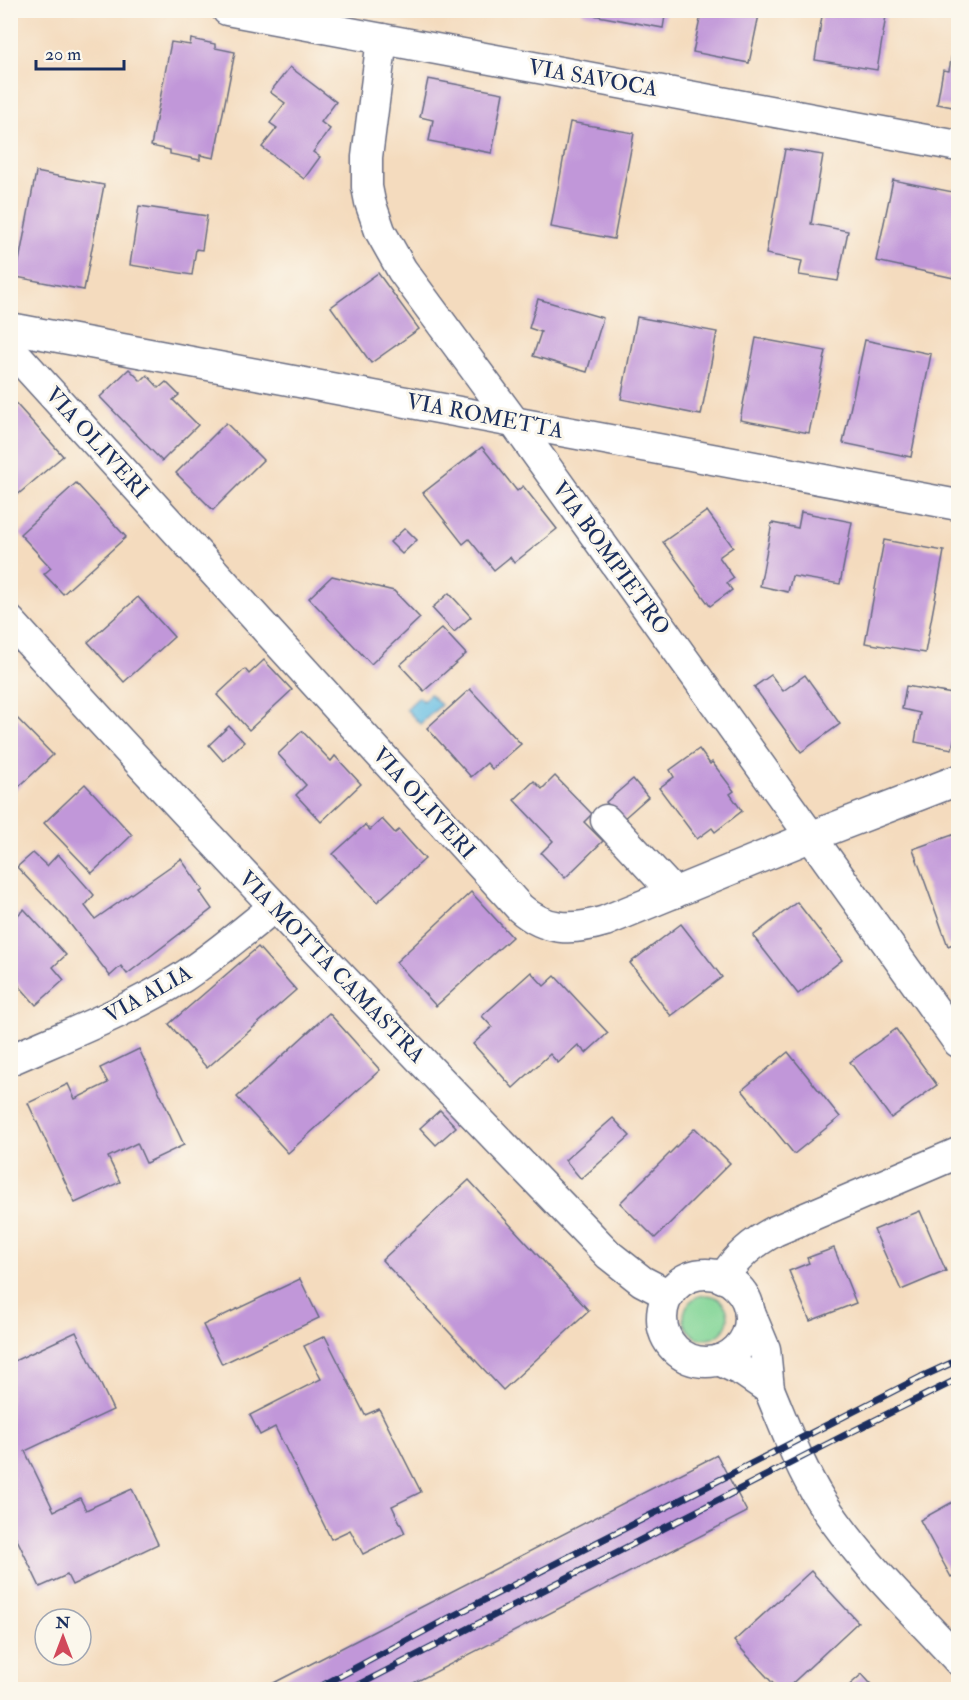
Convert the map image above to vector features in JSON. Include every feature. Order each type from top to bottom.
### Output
[{"type":"street","name":"VIA SAVOCA","points":[[227,10],[958,146]]},
{"type":"street","name":"VIA BOMPIETRO","points":[[382,39],[367,165],[367,188],[374,216],[386,244],[402,270],[514,422],[958,1042]]},
{"type":"street","name":"VIA ROMETTA","points":[[10,328],[958,505]]},
{"type":"street","name":"VIA OLIVERI","points":[[10,348],[528,915],[548,926],[593,925],[958,780]]},
{"type":"street","name":"VIA MOTTA CAMASTRA","points":[[10,621],[274,907],[609,1255],[636,1276],[669,1295]]},
{"type":"street","points":[[606,820],[674,893]]},
{"type":"street","name":"VIA ALIA","points":[[10,1060],[115,1014],[163,989],[202,964],[274,907]]},
{"type":"street","points":[[723,1278],[750,1247],[775,1231],[958,1153]]},
{"type":"street","points":[[750,1313],[749,1328],[743,1342],[733,1353],[719,1360],[704,1362],[689,1359],[676,1350],[667,1338],[662,1324],[663,1309],[669,1295],[679,1283],[693,1276],[708,1274],[723,1278],[736,1286],[745,1298],[765,1350],[769,1389],[804,1470],[836,1522],[862,1555],[948,1632],[958,1660]]},
{"type":"street","points":[[719,1360],[744,1372],[769,1389]]},
{"type":"green space","points":[[706,1295],[721,1302],[728,1317],[721,1332],[706,1339],[691,1332],[684,1317],[691,1302]]},
{"type":"water","points":[[430,694],[441,705],[420,724],[406,709],[419,697],[423,701]]},
{"type":"building","points":[[583,10],[666,10],[663,28],[582,13]]},
{"type":"building","points":[[702,10],[760,10],[749,63],[693,52]]},
{"type":"building","points":[[823,10],[887,10],[877,70],[815,60]]},
{"type":"building","points":[[957,26],[958,108],[937,104],[943,70],[949,71]]},
{"type":"building","points":[[191,39],[215,44],[215,48],[235,52],[214,158],[200,155],[200,160],[170,154],[170,150],[151,146],[171,42],[190,45]]},
{"type":"building","points":[[290,67],[336,102],[321,122],[330,129],[313,152],[320,157],[304,179],[262,147],[277,128],[270,123],[285,103],[270,92]]},
{"type":"building","points":[[428,79],[503,93],[492,153],[429,141],[433,120],[420,117]]},
{"type":"building","points":[[570,122],[634,133],[614,239],[551,227]]},
{"type":"building","points":[[785,149],[823,155],[811,224],[848,231],[838,281],[799,275],[802,261],[766,254]]},
{"type":"building","points":[[36,172],[104,185],[84,290],[16,277]]},
{"type":"building","points":[[893,180],[958,193],[958,254],[954,278],[876,261]]},
{"type":"building","points":[[139,206],[207,216],[202,250],[196,249],[192,275],[130,265]]},
{"type":"building","points":[[378,273],[419,329],[371,363],[331,307]]},
{"type":"building","points":[[538,299],[603,318],[587,372],[533,356],[541,332],[529,328]]},
{"type":"building","points":[[637,317],[717,332],[701,415],[621,399]]},
{"type":"building","points":[[756,338],[826,351],[809,433],[740,420]]},
{"type":"building","points":[[865,340],[931,354],[911,457],[843,443]]},
{"type":"building","points":[[129,369],[141,381],[147,375],[159,388],[166,382],[179,395],[173,400],[198,425],[162,461],[100,397]]},
{"type":"building","points":[[10,397],[63,456],[15,497],[10,492]]},
{"type":"building","points":[[226,423],[263,460],[213,510],[176,473]]},
{"type":"building","points":[[482,447],[517,491],[523,486],[557,529],[514,563],[510,557],[494,570],[469,539],[463,544],[423,493]]},
{"type":"building","points":[[76,483],[126,537],[63,594],[44,574],[51,568],[20,534]]},
{"type":"building","points":[[707,511],[733,547],[719,557],[734,578],[727,583],[732,590],[710,606],[663,542]]},
{"type":"building","points":[[801,512],[852,522],[840,584],[792,576],[788,592],[760,586],[772,523],[798,528]]},
{"type":"building","points":[[405,528],[417,540],[402,554],[390,542]]},
{"type":"building","points":[[884,540],[944,551],[925,653],[865,643]]},
{"type":"building","points":[[332,576],[394,591],[420,618],[371,664],[309,598]]},
{"type":"building","points":[[449,593],[471,617],[454,632],[432,608]]},
{"type":"building","points":[[138,597],[174,637],[124,682],[88,642]]},
{"type":"building","points":[[442,628],[466,654],[424,691],[400,665]]},
{"type":"building","points":[[264,660],[292,690],[249,730],[217,695],[245,669],[249,674]]},
{"type":"building","points":[[771,675],[783,691],[805,675],[840,724],[801,752],[754,687]]},
{"type":"building","points":[[906,686],[958,695],[958,737],[955,736],[952,749],[915,742],[920,713],[902,709]]},
{"type":"building","points":[[470,689],[521,744],[492,769],[487,763],[471,777],[427,728]]},
{"type":"building","points":[[10,711],[53,755],[10,795]]},
{"type":"building","points":[[229,726],[244,742],[223,761],[209,745]]},
{"type":"building","points":[[302,731],[331,761],[335,756],[361,784],[321,822],[296,795],[306,785],[278,754]]},
{"type":"building","points":[[699,749],[734,791],[730,794],[742,811],[715,832],[712,828],[697,839],[659,788],[674,777],[670,770]]},
{"type":"building","points":[[555,776],[592,814],[584,822],[603,841],[565,878],[541,853],[553,841],[514,800],[534,781],[542,789]]},
{"type":"building","points":[[633,779],[648,797],[622,820],[606,802]]},
{"type":"building","points":[[85,784],[132,835],[92,873],[44,823]]},
{"type":"building","points":[[382,819],[395,833],[399,830],[425,859],[377,902],[333,854],[365,825],[370,830]]},
{"type":"building","points":[[958,833],[958,942],[948,946],[913,849]]},
{"type":"building","points":[[33,853],[47,866],[58,854],[94,895],[85,906],[95,919],[181,859],[203,890],[200,892],[212,909],[127,974],[121,966],[110,976],[67,920],[17,867]]},
{"type":"building","points":[[471,892],[512,937],[436,1006],[396,962]]},
{"type":"building","points":[[797,902],[842,960],[798,994],[753,936]]},
{"type":"building","points":[[24,909],[66,955],[53,967],[64,980],[36,1005],[15,981],[10,985],[10,911],[12,910],[17,916]]},
{"type":"building","points":[[681,924],[722,977],[671,1016],[630,963]]},
{"type":"building","points":[[258,947],[296,990],[207,1068],[169,1024]]},
{"type":"building","points":[[531,972],[544,986],[555,976],[608,1033],[586,1053],[578,1045],[558,1063],[550,1054],[513,1088],[473,1044],[492,1027],[482,1016]]},
{"type":"building","points":[[329,1013],[380,1070],[288,1153],[237,1097]]},
{"type":"building","points":[[896,1029],[937,1085],[891,1118],[850,1062]]},
{"type":"building","points":[[139,1049],[184,1145],[146,1163],[137,1143],[108,1157],[120,1182],[75,1203],[28,1103],[68,1084],[75,1099],[108,1083],[100,1068]]},
{"type":"building","points":[[788,1052],[840,1117],[794,1154],[742,1090]]},
{"type":"building","points":[[440,1110],[456,1127],[436,1145],[420,1128]]},
{"type":"building","points":[[613,1118],[630,1136],[581,1179],[565,1160]]},
{"type":"building","points":[[695,1128],[730,1163],[655,1238],[620,1203]]},
{"type":"building","points":[[469,1180],[589,1311],[503,1390],[382,1260]]},
{"type":"building","points":[[920,1211],[946,1271],[901,1290],[874,1230]]},
{"type":"building","points":[[834,1248],[856,1303],[810,1321],[789,1271],[809,1263],[807,1258]]},
{"type":"building","points":[[300,1279],[319,1318],[222,1364],[203,1325]]},
{"type":"building","points":[[76,1332],[113,1410],[25,1451],[54,1511],[80,1498],[86,1510],[132,1489],[158,1544],[72,1585],[67,1575],[40,1587],[10,1529],[10,1363]]},
{"type":"building","points":[[325,1336],[365,1415],[379,1409],[421,1492],[392,1506],[405,1533],[363,1554],[350,1530],[331,1539],[275,1427],[260,1435],[250,1415],[321,1379],[304,1346]]},
{"type":"building","points":[[717,1455],[747,1512],[400,1690],[260,1690]]},
{"type":"building","points":[[958,1499],[958,1573],[951,1577],[920,1520]]},
{"type":"building","points":[[811,1571],[858,1622],[785,1690],[779,1690],[734,1641]]},
{"type":"building","points":[[862,1674],[876,1690],[844,1690]]},
{"type":"railway","points":[[314,1690],[449,1618],[958,1360]]},
{"type":"railway","points":[[349,1690],[958,1379]]}]
